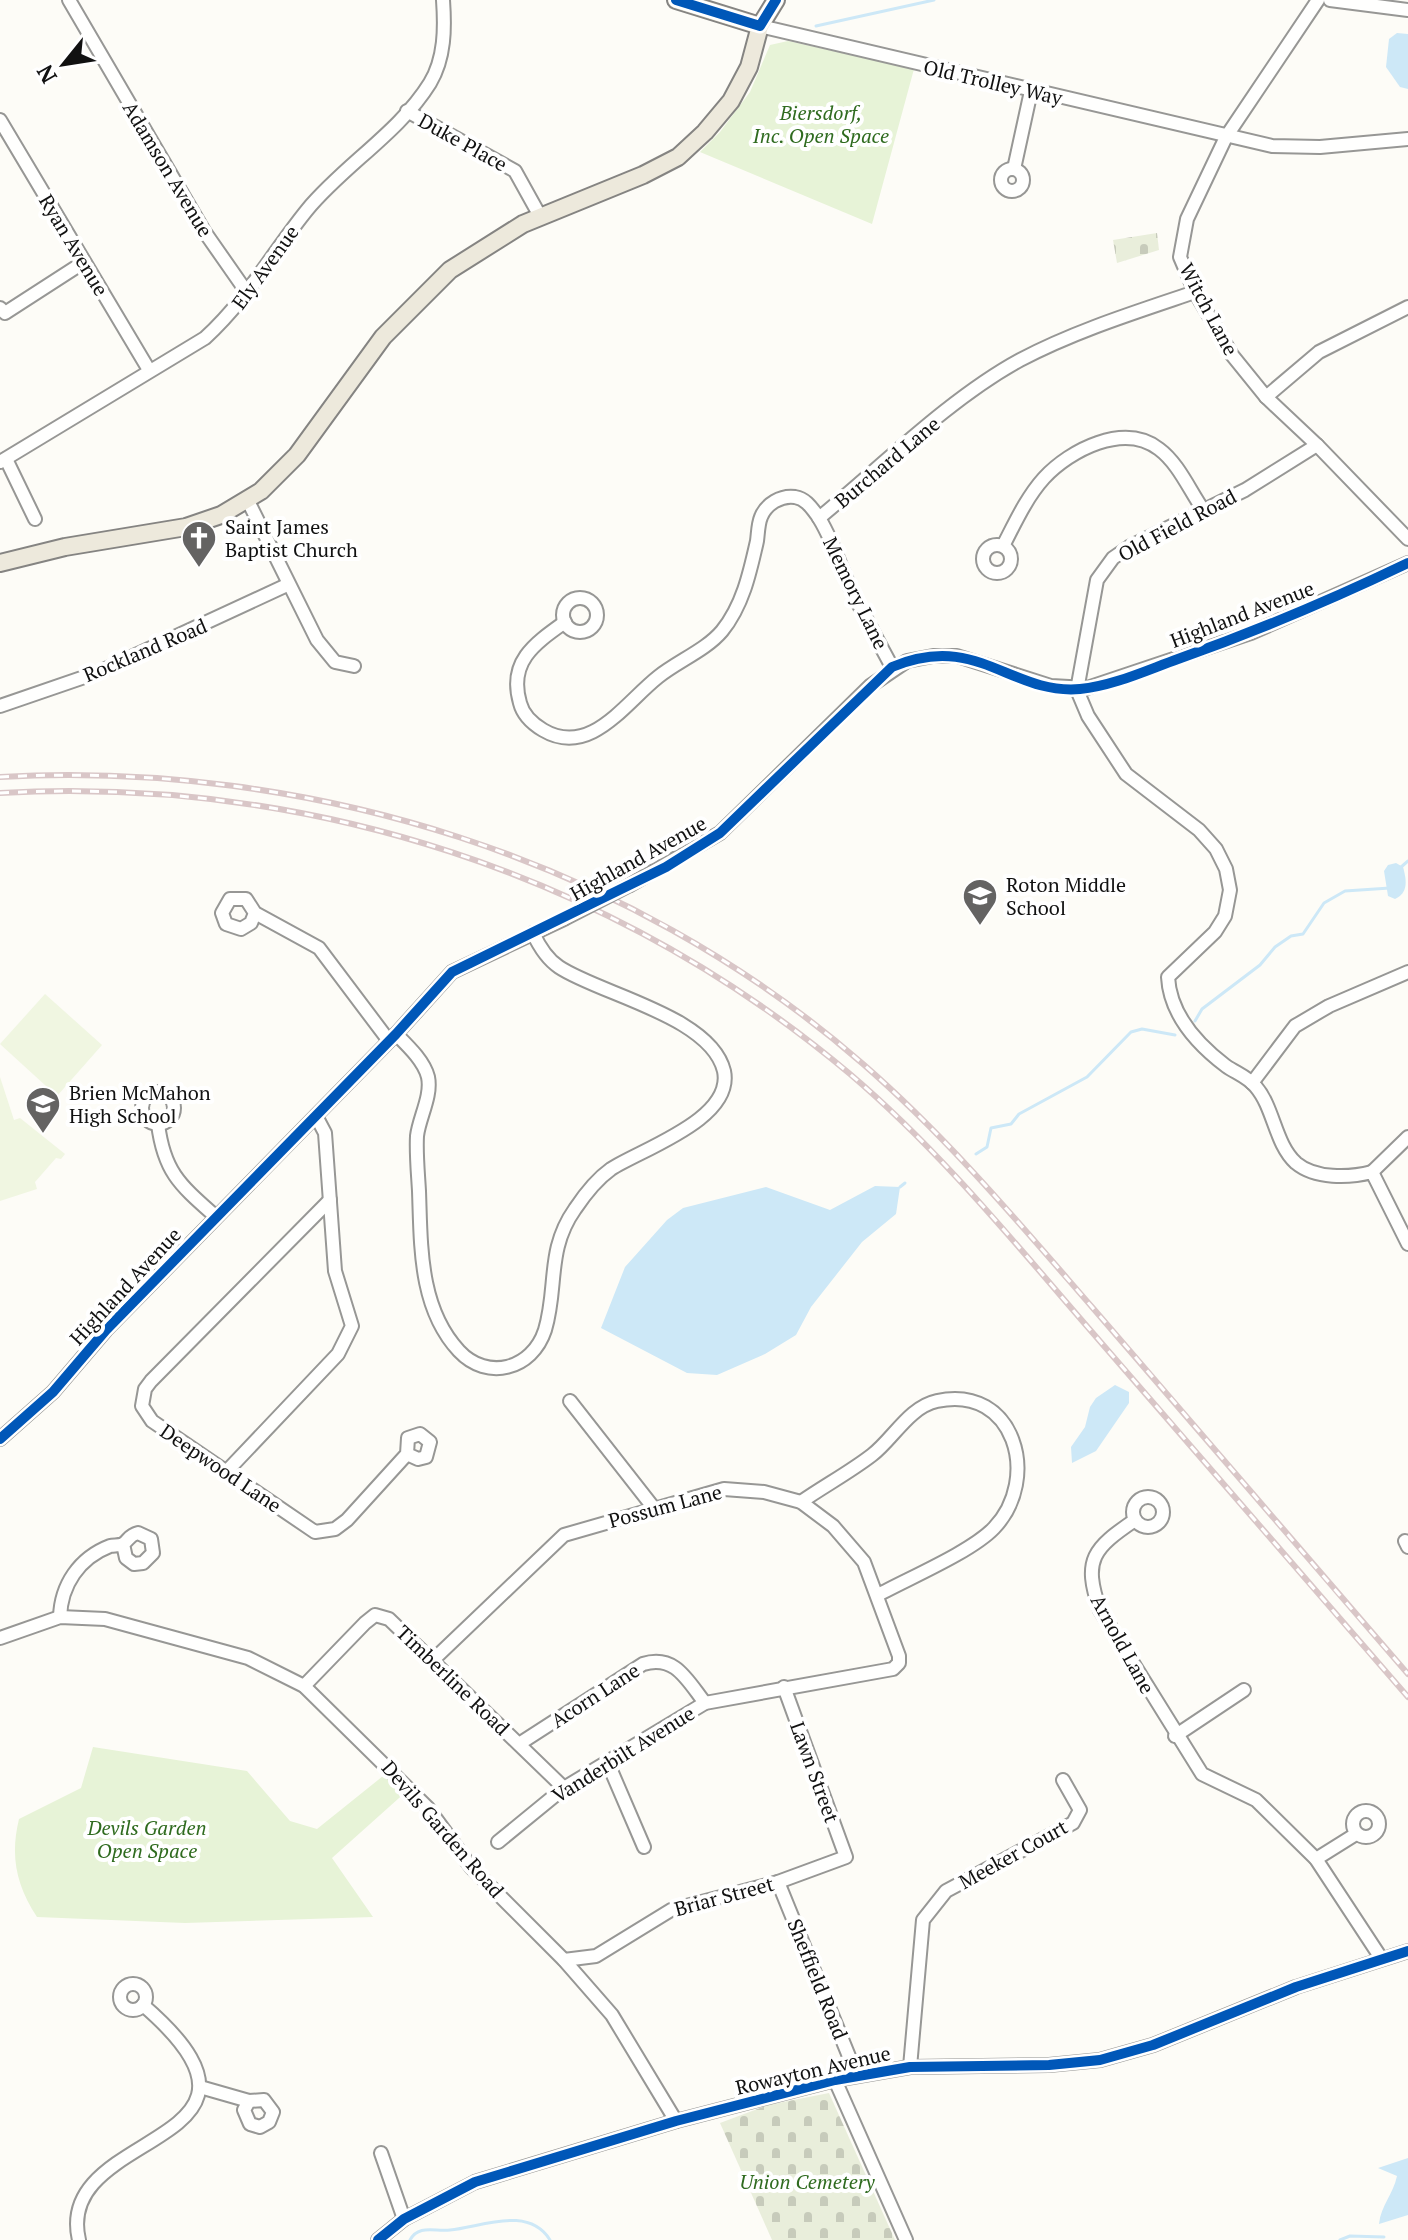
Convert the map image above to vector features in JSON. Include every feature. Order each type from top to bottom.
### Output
[{"type":"main road","points":[[676,0],[760,26]]},
{"type":"main road","points":[[0,563],[65,547],[186,527],[248,501],[274,480],[297,455],[383,337],[409,307],[464,259],[540,216],[643,175],[678,157],[731,101],[749,67],[760,26],[776,0]]},
{"type":"street","name":"Adamson Avenue","points":[[69,0],[204,231],[248,294]]},
{"type":"street","name":"Ely Avenue","points":[[3,461],[205,338],[248,294],[307,209],[407,111],[430,83],[439,64],[443,40],[443,0]]},
{"type":"street","name":"Witch Lane","points":[[1318,0],[1226,137],[1182,235],[1180,257],[1195,292],[1232,355],[1266,397],[1408,539]]},
{"type":"street","points":[[1330,0],[1408,10]]},
{"type":"street","name":"Old Trolley Way","points":[[760,26],[1272,146],[1320,147],[1408,139]]},
{"type":"street","points":[[1014,169],[1031,91]]},
{"type":"street","name":"Duke Place","points":[[407,111],[515,171],[540,216]]},
{"type":"street","name":"Ryan Avenue","points":[[0,120],[149,370]]},
{"type":"street","points":[[0,308],[5,313],[84,262]]},
{"type":"street","name":"Burchard Lane","points":[[565,622],[530,647],[522,659],[517,692],[522,711],[536,726],[568,740],[587,735],[607,723],[656,678],[721,633],[746,584],[761,517],[770,504],[782,498],[795,497],[807,502],[819,518],[966,396],[1019,361],[1098,325],[1195,292]]},
{"type":"street","points":[[1266,397],[1319,352],[1408,307]]},
{"type":"street","points":[[1003,546],[1024,505],[1045,478],[1069,458],[1096,444],[1121,438],[1139,439],[1158,448],[1172,462],[1202,508]]},
{"type":"street","name":"Old Field Road","points":[[1077,690],[1097,580],[1105,567],[1129,547],[1202,508],[1245,490],[1317,445]]},
{"type":"street","points":[[3,461],[35,519]]},
{"type":"street","points":[[248,501],[287,585],[317,640],[335,662],[354,666]]},
{"type":"street","name":"Memory Lane","points":[[819,518],[850,588],[892,667]]},
{"type":"street","name":"Highland Avenue","points":[[0,1439],[53,1392],[106,1330],[393,1037],[452,972],[630,885],[720,833],[892,667],[921,658],[957,656],[1051,686],[1077,690],[1109,683],[1251,633],[1408,563]]},
{"type":"street","name":"Rockland Road","points":[[0,706],[99,672],[287,585]]},
{"type":"street","points":[[1077,690],[1094,726],[1126,774],[1199,830],[1216,849],[1226,869],[1230,890],[1225,916],[1215,932],[1168,977],[1169,996],[1181,1020],[1206,1049],[1252,1083],[1294,1161],[1309,1171],[1356,1176],[1372,1172],[1408,1137]]},
{"type":"street","points":[[255,913],[319,948],[393,1037],[422,1063],[429,1085],[417,1137],[421,1250],[431,1299],[447,1335],[469,1361],[487,1370],[506,1368],[523,1359],[544,1333],[555,1250],[575,1209],[612,1168],[692,1125],[713,1105],[724,1083],[723,1069],[716,1057],[683,1025],[561,968],[544,951],[533,933]]},
{"type":"street","points":[[1252,1083],[1295,1026],[1329,1006],[1408,972]]},
{"type":"street","points":[[227,1471],[338,1354],[352,1326],[335,1271],[325,1133],[316,1116]]},
{"type":"street","points":[[158,1124],[167,1166],[181,1186],[215,1216]]},
{"type":"street","points":[[1372,1172],[1408,1244]]},
{"type":"street","name":"Deepwood Lane","points":[[330,1200],[145,1389],[142,1406],[152,1421],[315,1532],[325,1533],[347,1520],[407,1454]]},
{"type":"street","points":[[570,1401],[653,1507]]},
{"type":"street","points":[[801,1502],[874,1453],[914,1414],[936,1401],[977,1404],[999,1416],[1008,1430],[1018,1460],[1014,1495],[1003,1517],[980,1539],[878,1595]]},
{"type":"street","name":"Possum Lane","points":[[432,1661],[564,1535],[724,1489],[764,1492],[801,1502],[850,1543],[864,1562],[878,1595],[899,1663]]},
{"type":"street","name":"Arnold Lane","points":[[1135,1520],[1099,1548],[1092,1561],[1091,1586],[1100,1610],[1175,1736],[1202,1774],[1256,1800],[1316,1859],[1381,1958]]},
{"type":"street","points":[[60,1617],[61,1599],[73,1574],[96,1554],[123,1544]]},
{"type":"street","name":"Timberline Road","points":[[304,1686],[375,1615],[389,1619],[564,1788]]},
{"type":"street","name":"Devils Garden Road","points":[[0,1638],[60,1617],[105,1619],[155,1630],[248,1658],[304,1686],[428,1808],[471,1867],[564,1960],[612,2015],[676,2121]]},
{"type":"street","name":"Acorn Lane","points":[[519,1744],[643,1664],[656,1660],[676,1666],[705,1703]]},
{"type":"street","name":"Vanderbilt Avenue","points":[[498,1842],[564,1788],[705,1703],[893,1669],[899,1663]]},
{"type":"street","name":"Lawn Street","points":[[784,1687],[846,1857]]},
{"type":"street","points":[[1175,1736],[1244,1690]]},
{"type":"street","points":[[607,1761],[644,1847]]},
{"type":"street","name":"Meeker Court","points":[[910,2067],[923,1920],[946,1891],[1073,1823],[1080,1810],[1063,1780]]},
{"type":"street","points":[[1316,1859],[1356,1834]]},
{"type":"street","name":"Briar Street","points":[[564,1960],[596,1956],[671,1910],[778,1882],[846,1857]]},
{"type":"street","name":"Sheffield Road","points":[[778,1882],[857,2076]]},
{"type":"street","name":"Rowayton Avenue","points":[[378,2240],[404,2219],[463,2188],[510,2169],[676,2121],[835,2080],[910,2067],[1049,2065],[1100,2060],[1153,2045],[1271,1996],[1408,1951]]},
{"type":"street","points":[[79,2240],[77,2215],[89,2185],[105,2170],[179,2124],[198,2097],[200,2087],[194,2061],[183,2042],[143,2005]]},
{"type":"street","points":[[835,2080],[906,2240]]},
{"type":"street","points":[[200,2087],[249,2101]]},
{"type":"street","points":[[381,2153],[404,2219]]},
{"type":"green space","name":"Biersdorf, Inc. Open Space","points":[[788,41],[914,69],[872,224],[700,152],[720,132],[750,92],[770,45]]},
{"type":"green space","points":[[1157,233],[1159,250],[1117,263],[1113,240]]},
{"type":"green space","points":[[45,994],[102,1045],[57,1096],[0,1044]]},
{"type":"green space","points":[[0,1077],[14,1120],[20,1118],[65,1154],[61,1159],[56,1158],[35,1182],[37,1189],[0,1201]]},
{"type":"green space","name":"Devils Garden Open Space","points":[[93,1747],[247,1771],[290,1821],[317,1829],[388,1772],[408,1790],[332,1858],[373,1917],[185,1923],[37,1917],[24,1893],[17,1870],[15,1845],[19,1819],[81,1788]]},
{"type":"green space","name":"Union Cemetery","points":[[829,2093],[895,2240],[772,2240],[720,2123],[768,2105]]},
{"type":"water","points":[[1397,33],[1408,34],[1408,89],[1400,87],[1386,67],[1389,39]]},
{"type":"water","points":[[1396,863],[1403,867],[1406,882],[1404,890],[1395,899],[1388,896],[1384,871],[1388,865]]},
{"type":"water","points":[[875,1186],[900,1187],[896,1214],[862,1242],[811,1307],[796,1335],[765,1354],[717,1375],[687,1373],[601,1328],[625,1267],[667,1220],[683,1208],[766,1187],[830,1210]]},
{"type":"water","points":[[1115,1385],[1129,1392],[1129,1403],[1096,1451],[1072,1463],[1071,1447],[1085,1427],[1090,1407],[1096,1398]]},
{"type":"water","points":[[1408,2158],[1408,2215],[1379,2224],[1397,2176],[1378,2168]]},
{"type":"waterway","points":[[816,26],[934,0]]},
{"type":"waterway","points":[[1400,868],[1408,861]]},
{"type":"waterway","points":[[1195,1021],[1202,1009],[1260,965],[1275,947],[1291,936],[1303,934],[1324,903],[1345,891],[1390,888]]},
{"type":"waterway","points":[[976,1154],[987,1147],[991,1128],[1011,1124],[1019,1114],[1087,1077],[1131,1032],[1142,1029],[1175,1035]]},
{"type":"waterway","points":[[900,1187],[905,1183]]},
{"type":"waterway","points":[[410,2240],[423,2230],[450,2230],[504,2221],[530,2223],[541,2229],[550,2240]]},
{"type":"waterway","points":[[1340,2240],[1350,2236],[1384,2237]]},
{"type":"railway","points":[[0,777],[116,776],[232,786],[347,806],[459,837],[568,879],[672,930],[771,992],[863,1064],[954,1151],[1408,1674]]},
{"type":"railway","points":[[0,793],[115,792],[230,802],[342,822],[452,852],[558,893],[660,943],[758,1004],[850,1074],[943,1163],[1408,1697]]},
{"type":"cycle path","points":[[676,0],[760,26],[776,0]]},
{"type":"cycle path","points":[[0,1439],[53,1392],[106,1330],[396,1034],[452,972],[666,867],[720,833],[892,667],[922,658],[947,656],[970,660],[1055,688],[1080,689],[1105,685],[1237,637],[1408,563]]},
{"type":"cycle path","points":[[378,2240],[404,2219],[475,2182],[676,2121],[835,2080],[910,2067],[1049,2065],[1100,2060],[1153,2045],[1296,1987],[1408,1951]]},
{"type":"place","name":"Saint James Baptist Church","points":[[199,569]]},
{"type":"place","name":"Roton Middle School","points":[[980,927]]},
{"type":"place","name":"Brien McMahon High School","points":[[43,1135]]}]
